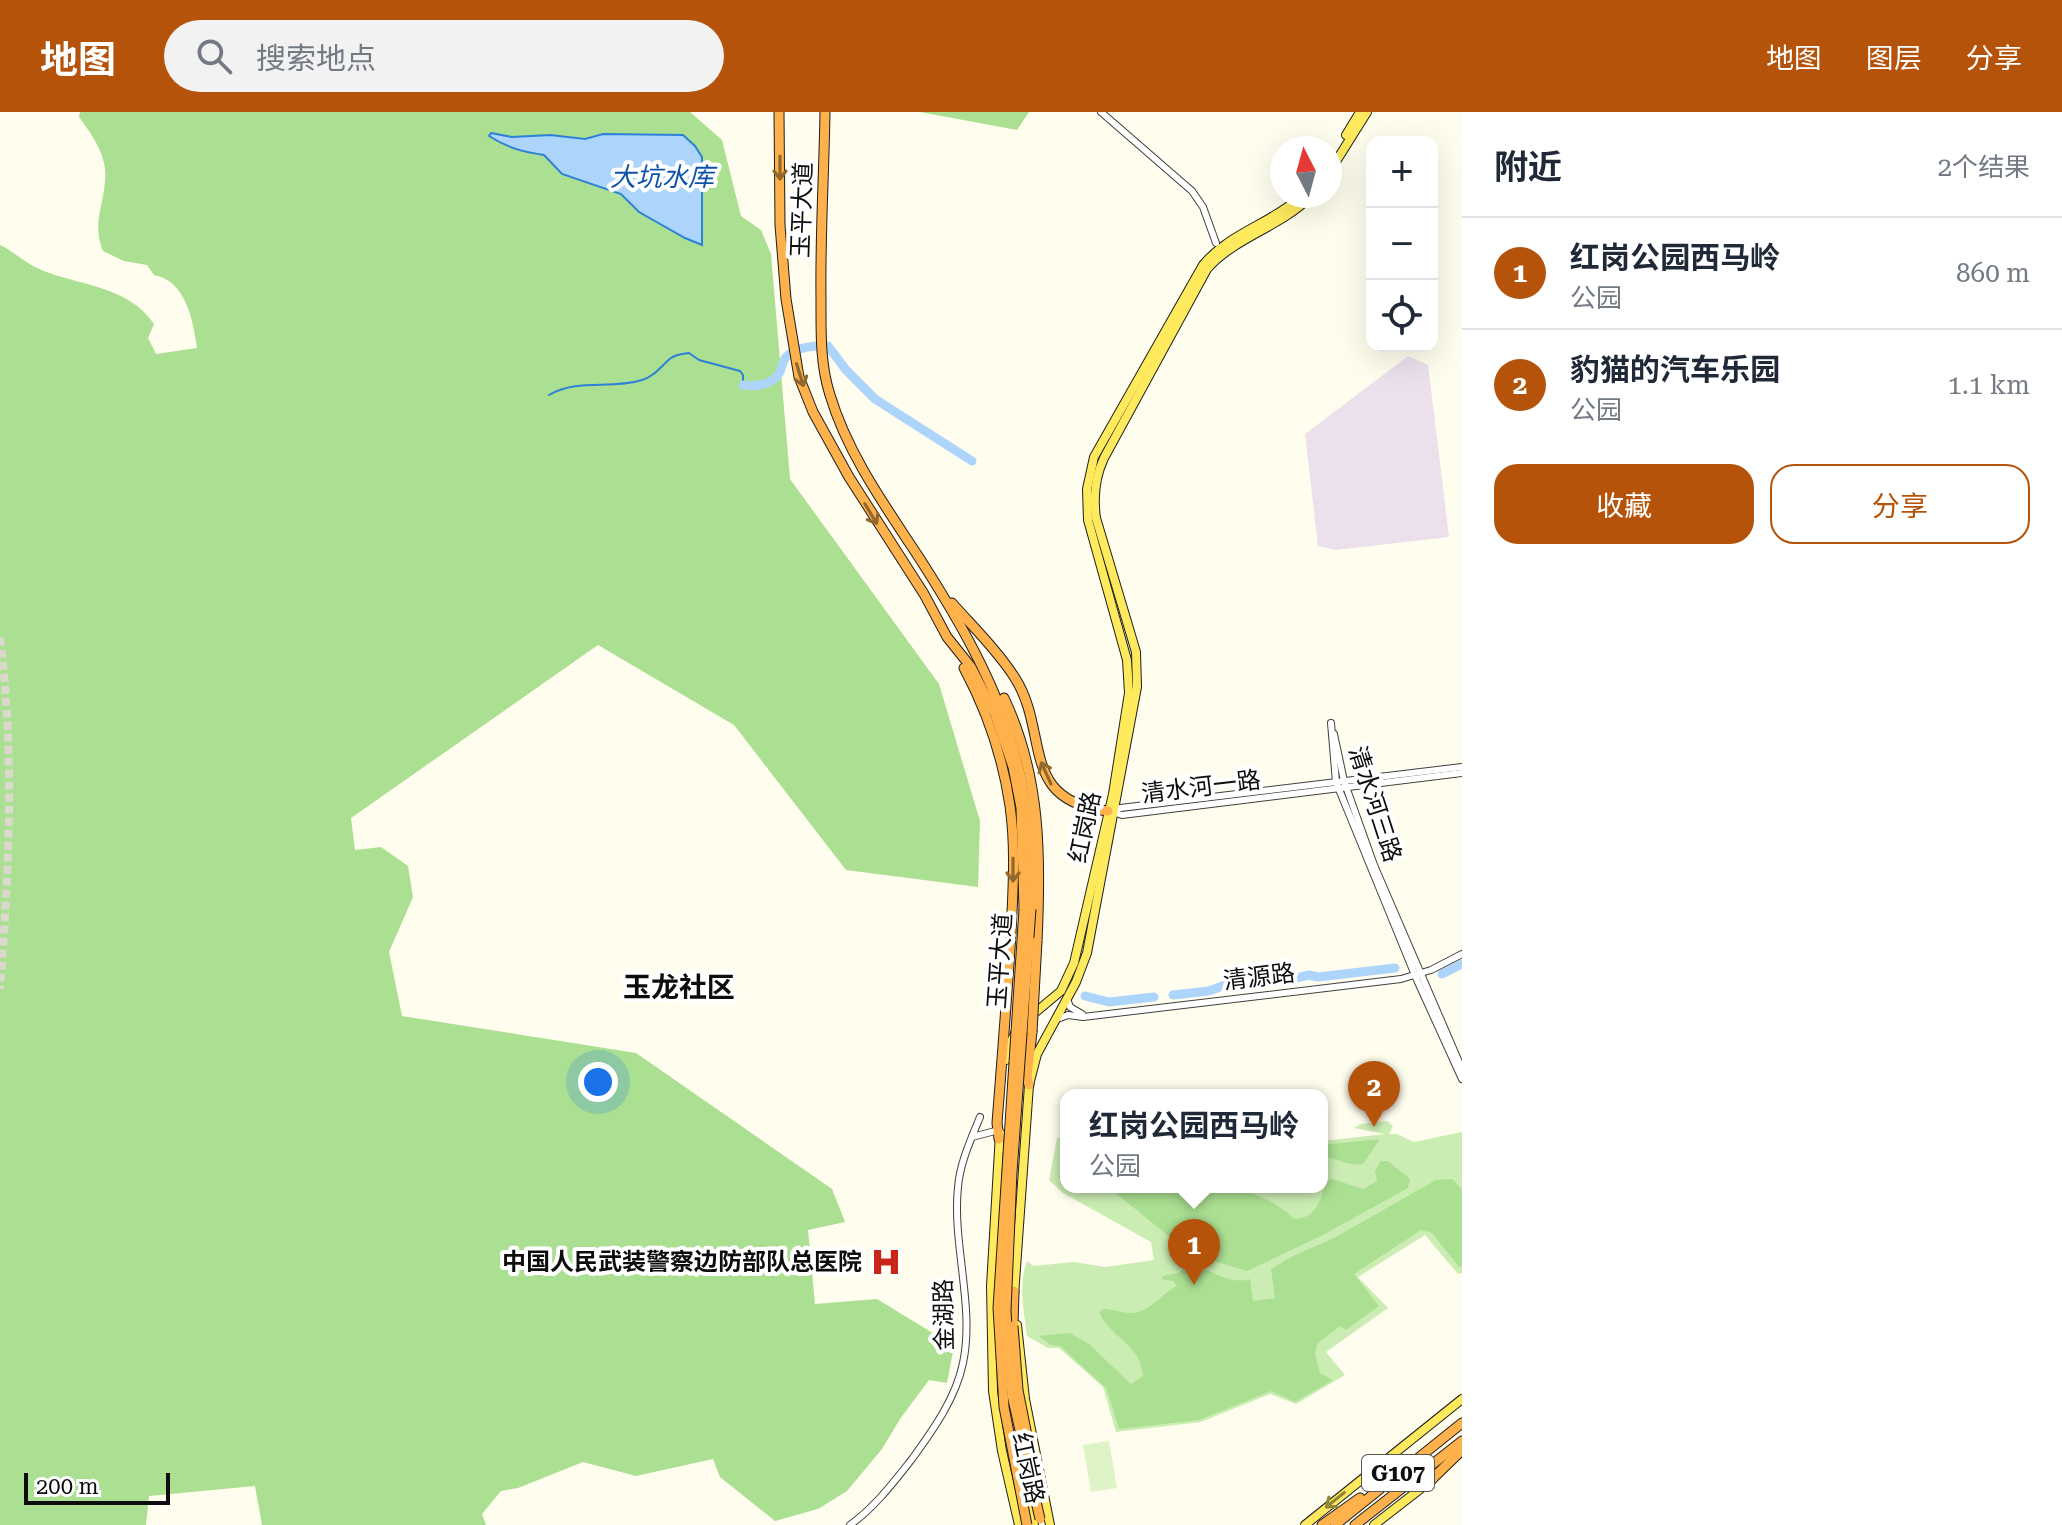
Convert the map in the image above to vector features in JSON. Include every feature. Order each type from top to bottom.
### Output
[{"type":"highway","name":"玉平大道","points":[[779,112],[780,225],[786,299],[799,377],[813,412],[885,536],[987,696],[1013,767],[1021,808],[1027,909],[1006,1311],[1012,1395],[1039,1523]]},
{"type":"highway","name":"玉平大道","points":[[825,112],[821,309],[825,377],[839,421],[872,487],[921,562],[986,673],[1008,724],[1023,780],[1031,859],[998,1308],[1004,1407],[1027,1525]]},
{"type":"highway","points":[[921,562],[1016,679],[1043,769],[1054,788],[1074,803],[1113,811]]},
{"type":"highway","points":[[950,601],[981,652],[1012,715],[1033,786],[1038,830],[1037,941],[1027,1077],[1029,1085]]},
{"type":"highway","points":[[947,637],[989,723],[1000,760],[1011,820],[1012,902],[997,1133]]},
{"type":"highway","points":[[1014,1291],[1013,1326],[1018,1390],[1039,1523]]},
{"type":"highway","points":[[1445,1437],[1462,1416]]},
{"type":"highway","name":"G107","points":[[1335,1525],[1462,1423]]},
{"type":"highway","name":"G107","points":[[1355,1525],[1462,1441]]},
{"type":"highway","points":[[1430,1481],[1462,1453]]},
{"type":"highway","points":[[1322,1525],[1390,1480]]},
{"type":"main road","points":[[1342,141],[1360,112]]},
{"type":"main road","points":[[1342,152],[1367,112]]},
{"type":"main road","name":"红岗路","points":[[1019,1525],[1002,1451],[993,1391],[990,1307],[997,1133],[1009,1046],[1022,1024],[1057,995],[1068,978],[1086,917],[1113,811],[1129,675],[1091,532],[1088,476],[1112,423],[1207,260],[1223,245],[1287,208]]},
{"type":"main road","name":"红岗路","points":[[1050,1525],[1025,1399],[1014,1291],[1029,1085],[1037,1054],[1067,999],[1087,953],[1134,707],[1137,660],[1097,524],[1094,498],[1100,468],[1210,265],[1228,250],[1282,220],[1296,208]]},
{"type":"main road","points":[[1112,423],[1119,422],[1120,429]]},
{"type":"main road","points":[[1308,1523],[1462,1399]]},
{"type":"main road","points":[[1002,1451],[1019,1455],[1034,1447]]},
{"type":"main road","points":[[1019,1455],[1039,1523]]},
{"type":"main road","points":[[1374,1525],[1430,1481]]},
{"type":"street","points":[[1101,112],[1192,191],[1203,207],[1216,243]]},
{"type":"street","name":"清水河三路","points":[[1341,784],[1331,723],[1341,784],[1462,1079]]},
{"type":"street","name":"清水河一路","points":[[1113,811],[1122,815],[1462,767]]},
{"type":"street","name":"清水河一路","points":[[1341,784],[1462,773]]},
{"type":"street","name":"清源路","points":[[1057,1019],[1068,1015],[1083,1017],[1401,979],[1462,953]]},
{"type":"street","name":"清水河三路","points":[[1417,973],[1462,1069]]},
{"type":"street","name":"清源路","points":[[1067,999],[1070,1007],[1083,1014],[1417,973]]},
{"type":"street","name":"金湖路","points":[[850,1525],[879,1499],[918,1450],[943,1413],[960,1375],[965,1325],[958,1186],[980,1117],[982,1123],[997,1133]]},
{"type":"street","points":[[972,1137],[997,1133]]},
{"type":"shaded area","points":[[1408,356],[1428,365],[1449,537],[1336,550],[1318,546],[1305,434]]},
{"type":"green space","points":[[80,112],[690,112],[722,140],[741,216],[761,230],[771,254],[790,479],[939,684],[980,821],[978,887],[846,870],[734,725],[598,645],[351,818],[355,850],[381,847],[408,866],[413,897],[389,952],[402,1016],[636,1053],[832,1189],[845,1222],[808,1230],[815,1304],[877,1299],[954,1346],[947,1383],[929,1380],[882,1449],[847,1491],[818,1509],[775,1521],[720,1477],[713,1459],[636,1476],[583,1462],[518,1488],[501,1491],[482,1514],[486,1525],[262,1525],[255,1486],[149,1496],[146,1525],[0,1525],[0,245],[37,268],[115,293],[130,301],[154,324],[148,338],[156,354],[197,348],[186,303],[174,285],[154,275],[147,265],[124,261],[103,251],[98,224],[105,181],[104,164],[94,139],[79,117]]},
{"type":"green space","points":[[920,112],[1029,112],[1017,130]]},
{"type":"green space","points":[[1387,1121],[1393,1126],[1389,1134],[1397,1134],[1414,1142],[1462,1132],[1462,1273],[1458,1274],[1425,1235],[1358,1277],[1388,1308],[1326,1352],[1345,1375],[1296,1404],[1270,1394],[1201,1422],[1116,1432],[1103,1387],[1059,1348],[1048,1348],[1027,1336],[1022,1289],[1027,1261],[1033,1266],[1074,1262],[1105,1267],[1154,1260],[1151,1242],[1063,1193],[1328,1193],[1328,1140],[1385,1134],[1354,1128],[1361,1124]]},
{"type":"green space","points":[[1057,1138],[1060,1138],[1060,1190],[1049,1180]]},
{"type":"green space","points":[[1380,1139],[1363,1164],[1328,1158],[1328,1144]]},
{"type":"green space","points":[[1381,1161],[1388,1161],[1410,1179],[1408,1188],[1323,1235],[1247,1271],[1191,1254],[1115,1193],[1250,1193],[1275,1204],[1293,1219],[1312,1212],[1322,1193],[1328,1193],[1328,1181],[1332,1179],[1363,1189],[1377,1181],[1375,1171]]},
{"type":"green space","points":[[1452,1179],[1462,1189],[1462,1266],[1459,1267],[1432,1233],[1421,1230],[1354,1274],[1379,1306],[1346,1330],[1340,1326],[1317,1344],[1315,1355],[1320,1373],[1333,1380],[1295,1402],[1271,1391],[1199,1420],[1119,1429],[1106,1388],[1060,1346],[1051,1345],[1039,1336],[1070,1333],[1089,1344],[1131,1384],[1143,1376],[1141,1366],[1131,1349],[1104,1320],[1099,1312],[1103,1309],[1131,1313],[1150,1307],[1177,1286],[1173,1281],[1162,1279],[1163,1276],[1178,1273],[1187,1265],[1234,1280],[1250,1279],[1253,1301],[1275,1298],[1271,1269],[1334,1238],[1436,1180]]},
{"type":"green space","points":[[1109,1441],[1117,1488],[1091,1492],[1083,1445]]},
{"type":"water","name":"大坑水库","points":[[491,133],[512,137],[550,135],[585,139],[603,134],[683,135],[702,157],[702,245],[639,212],[621,194],[562,174],[544,155],[509,146],[489,136]]},
{"type":"waterway","points":[[743,385],[771,381],[779,373],[786,357],[795,351],[828,346],[846,370],[875,399],[972,461]]},
{"type":"waterway","points":[[549,395],[583,385],[642,380],[673,357],[689,353],[699,360],[740,371],[743,385]]},
{"type":"waterway","points":[[1442,974],[1462,964]]},
{"type":"waterway","points":[[1283,981],[1309,975],[1318,977],[1395,968]]},
{"type":"waterway","points":[[1173,995],[1209,991],[1225,985],[1260,984]]},
{"type":"waterway","points":[[1085,996],[1109,1002],[1154,997]]},
{"type":"tunnel","points":[[0,638],[9,769],[0,989]]},
{"type":"place","name":"豹猫的汽车乐园","points":[[1374,1127]]},
{"type":"place","name":"中国人民武装警察边防部队总医院","points":[[886,1262]]},
{"type":"place","name":"红岗公园西马岭","points":[[1194,1285]]},
{"type":"district","name":"玉龙社区","points":[[679,987]]}]
